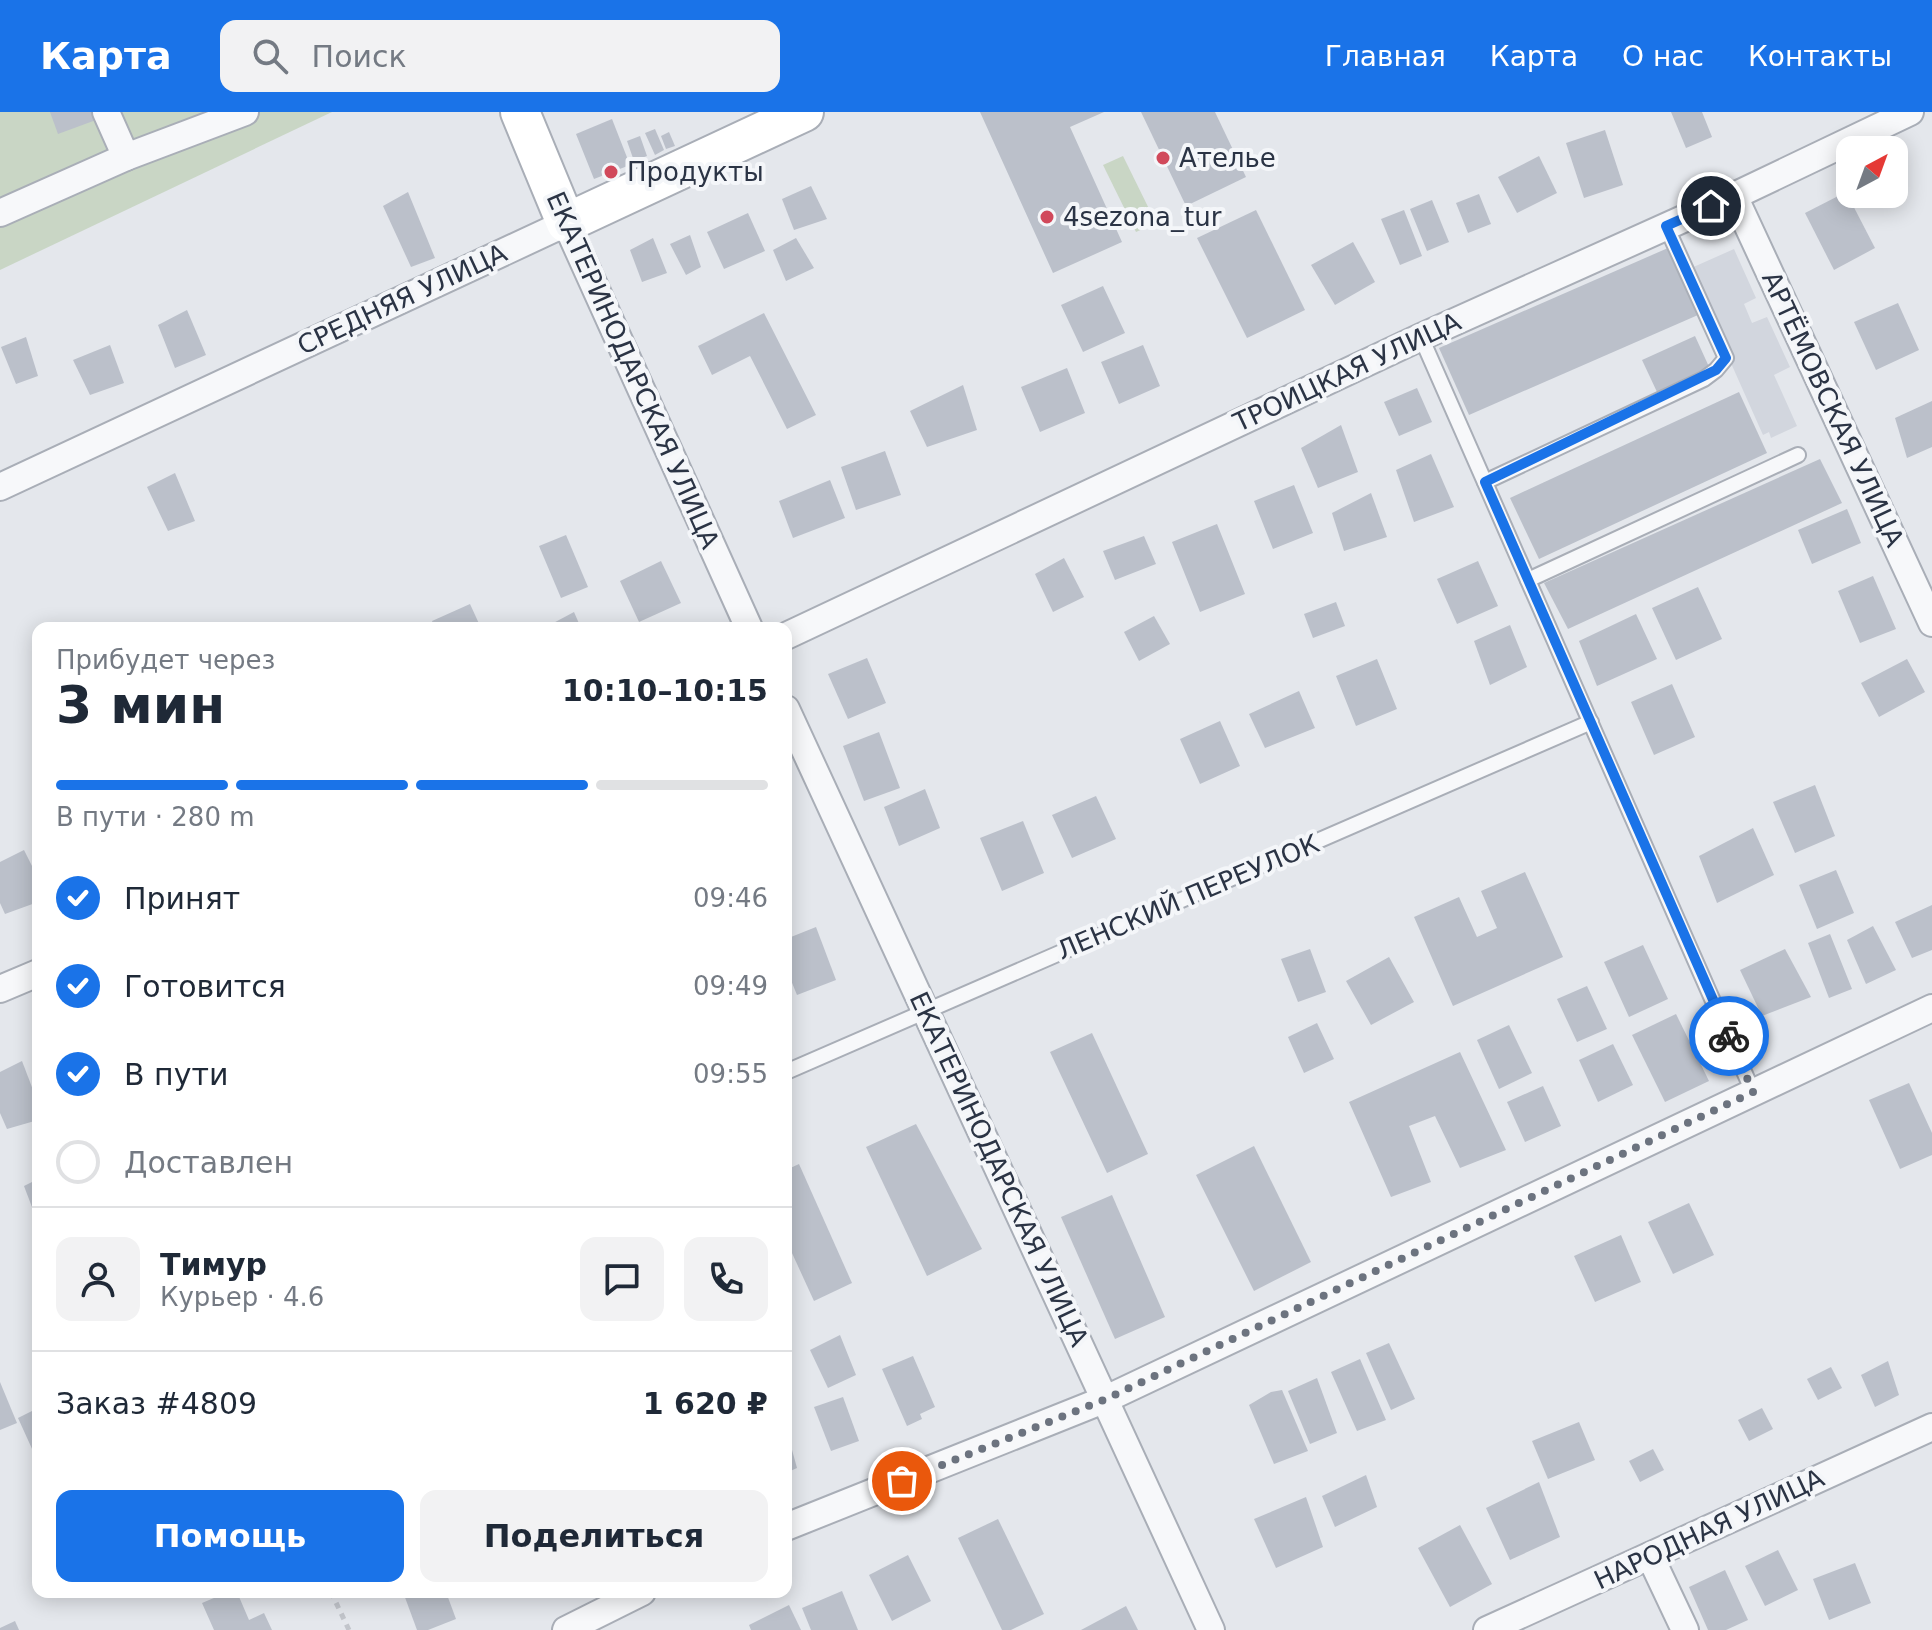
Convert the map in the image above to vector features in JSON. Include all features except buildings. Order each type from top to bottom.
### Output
[{"type":"street","points":[[106,112],[126,157]]},
{"type":"street","points":[[0,213],[126,157],[245,112]]},
{"type":"street","name":"ЕКАТЕРИНОДАРСКАЯ УЛИЦА","points":[[520,112],[566,223],[746,622]]},
{"type":"street","name":"СРЕДНЯЯ УЛИЦА","points":[[0,487],[804,112]]},
{"type":"street","name":"ТРОИЦКАЯ УЛИЦА","points":[[792,633],[1421,337],[1734,196],[1910,112]]},
{"type":"street","name":"АРТЁМОВСКАЯ УЛИЦА","points":[[1734,196],[1932,623]]},
{"type":"street","name":"ЕКАТЕРИНОДАРСКАЯ УЛИЦА","points":[[792,722],[1211,1630]]},
{"type":"street","points":[[0,989],[32,976]]},
{"type":"street","points":[[792,1525],[1106,1399],[1932,1008]]},
{"type":"street","name":"НАРОДНАЯ УЛИЦА","points":[[1487,1630],[1932,1427]]},
{"type":"street","points":[[1650,1556],[1685,1630]]},
{"type":"street","points":[[566,1630],[630,1598]]},
{"type":"lane","points":[[1485,482],[1704,379],[1726,358],[1666,226]]},
{"type":"lane","points":[[1421,337],[1753,1092]]},
{"type":"lane","points":[[1528,580],[1798,455]]},
{"type":"lane","name":"ЛЕНСКИЙ ПЕРЕУЛОК","points":[[792,1069],[1591,722]]},
{"type":"path","points":[[334,1598],[349,1630]]},
{"type":"shaded area","points":[[1734,249],[1756,298],[1744,304],[1752,323],[1767,317],[1790,367],[1774,375],[1797,426],[1771,438],[1769,432],[1763,435],[1689,269]]},
{"type":"green space","points":[[0,112],[332,112],[0,270]]},
{"type":"green space","points":[[1123,156],[1156,223],[1136,232],[1103,165]]},
{"type":"way so far","points":[[902,1481],[1106,1399],[1753,1092],[1729,1036]]},
{"type":"place","name":"Ателье","points":[[1163,158]]},
{"type":"place","name":"Продукты","points":[[611,172]]},
{"type":"place","name":"4sezona_tur","points":[[1047,217]]},
{"type":"route","points":[[1711,206],[1666,226],[1726,358],[1704,379],[1485,482],[1729,1036]]}]
